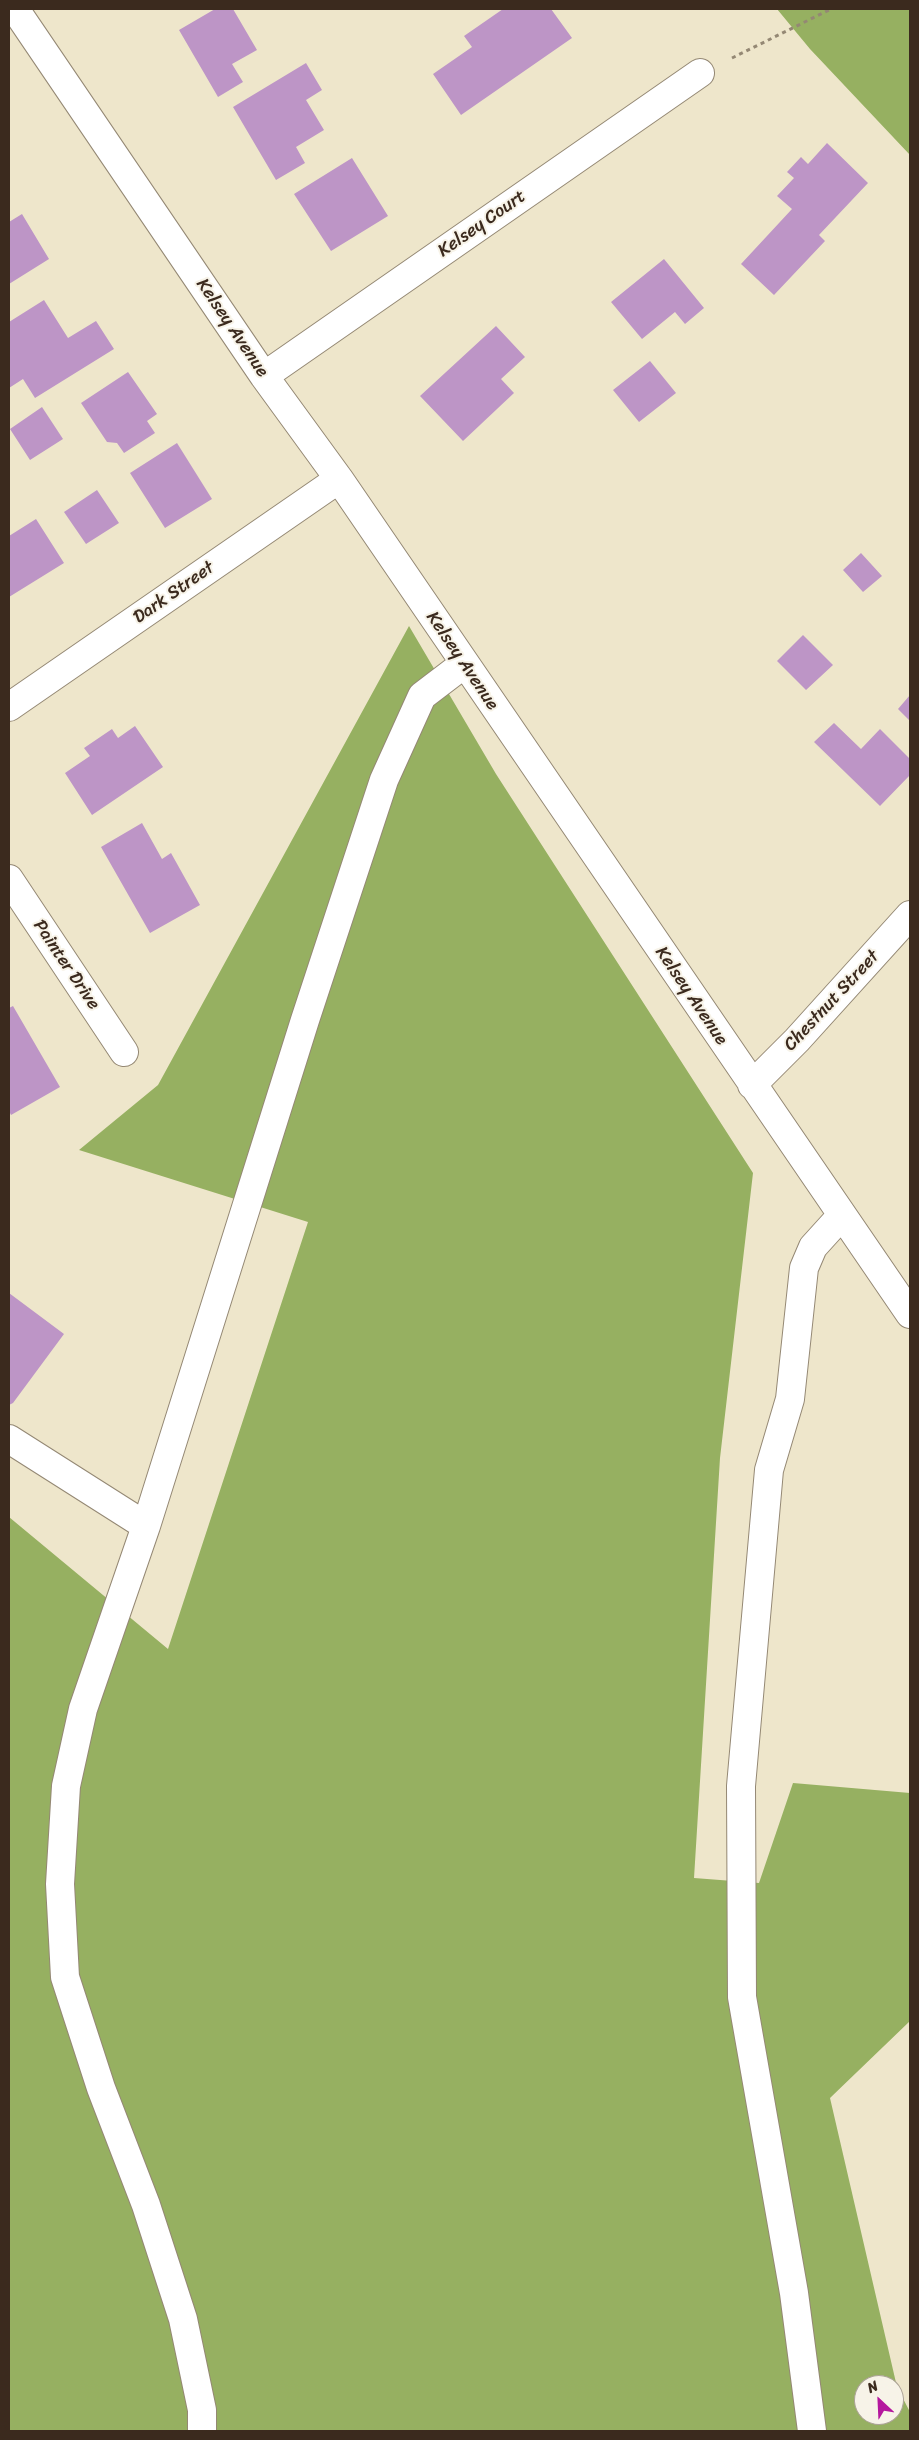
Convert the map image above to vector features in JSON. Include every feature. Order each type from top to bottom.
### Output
[{"type":"street","name":"Kelsey Avenue","points":[[15,9],[264,376],[338,479],[910,1314]]},
{"type":"street","name":"Kelsey Court","points":[[264,376],[700,73]]},
{"type":"street","name":"Dark Street","points":[[9,707],[338,479]]},
{"type":"street","points":[[202,2431],[202,2410],[183,2319],[146,2205],[101,2088],[65,1977],[60,1884],[66,1786],[84,1709],[146,1526],[305,1020],[384,780],[422,696],[464,664]]},
{"type":"street","name":"Painter Drive","points":[[9,879],[124,1052]]},
{"type":"street","name":"Chestnut Street","points":[[752,1085],[797,1040],[910,916]]},
{"type":"street","points":[[812,2431],[794,2293],[742,1997],[741,1786],[768,1470],[790,1399],[804,1268],[813,1247],[842,1215]]},
{"type":"street","points":[[9,1439],[146,1526]]},
{"type":"path","points":[[700,73],[766,43],[831,9]]},
{"type":"green space","points":[[777,9],[910,9],[910,155],[810,49]]},
{"type":"green space","points":[[409,626],[496,774],[753,1173],[720,1458],[694,1878],[759,1883],[793,1783],[910,1793],[910,2021],[830,2098],[894,2375],[854,2375],[854,2425],[904,2425],[904,2400],[910,2412],[910,2431],[9,2431],[9,1517],[168,1649],[308,1222],[79,1150],[158,1085]]},
{"type":"building","points":[[215,9],[233,9],[257,50],[232,64],[243,82],[218,97],[179,30]]},
{"type":"building","points":[[503,9],[551,9],[572,38],[461,115],[433,74],[472,47],[464,36]]},
{"type":"building","points":[[306,63],[322,90],[306,100],[324,130],[296,147],[305,163],[276,180],[233,107]]},
{"type":"building","points":[[827,143],[868,183],[819,235],[825,241],[774,295],[741,264],[792,209],[777,196],[794,178],[787,172],[801,157],[808,164]]},
{"type":"building","points":[[352,158],[388,216],[331,251],[294,194]]},
{"type":"building","points":[[22,214],[49,259],[9,284],[9,222]]},
{"type":"building","points":[[664,259],[704,308],[685,324],[675,312],[642,339],[611,302]]},
{"type":"building","points":[[44,300],[68,338],[96,321],[114,349],[35,398],[23,379],[9,388],[9,322]]},
{"type":"building","points":[[496,326],[525,357],[501,379],[514,393],[463,441],[420,396]]},
{"type":"building","points":[[650,361],[676,393],[639,422],[613,390]]},
{"type":"building","points":[[128,372],[157,414],[147,421],[155,433],[124,453],[117,443],[107,442],[81,403]]},
{"type":"building","points":[[42,407],[63,439],[30,460],[10,429]]},
{"type":"building","points":[[177,443],[212,499],[165,528],[130,473]]},
{"type":"building","points":[[97,490],[119,523],[86,544],[64,512]]},
{"type":"building","points":[[36,519],[64,563],[9,597],[9,536]]},
{"type":"building","points":[[861,553],[882,576],[863,592],[843,570]]},
{"type":"building","points":[[803,635],[833,665],[806,690],[777,661]]},
{"type":"building","points":[[910,695],[910,721],[898,709]]},
{"type":"building","points":[[834,723],[861,749],[880,729],[910,759],[910,775],[880,806],[814,742]]},
{"type":"building","points":[[135,726],[163,767],[92,815],[65,773],[90,756],[84,748],[112,729],[118,738]]},
{"type":"building","points":[[142,823],[162,859],[171,853],[200,905],[150,933],[101,847]]},
{"type":"building","points":[[13,1006],[60,1087],[11,1115],[9,1111],[9,1008]]},
{"type":"building","points":[[9,1293],[64,1334],[13,1403],[9,1405]]}]
